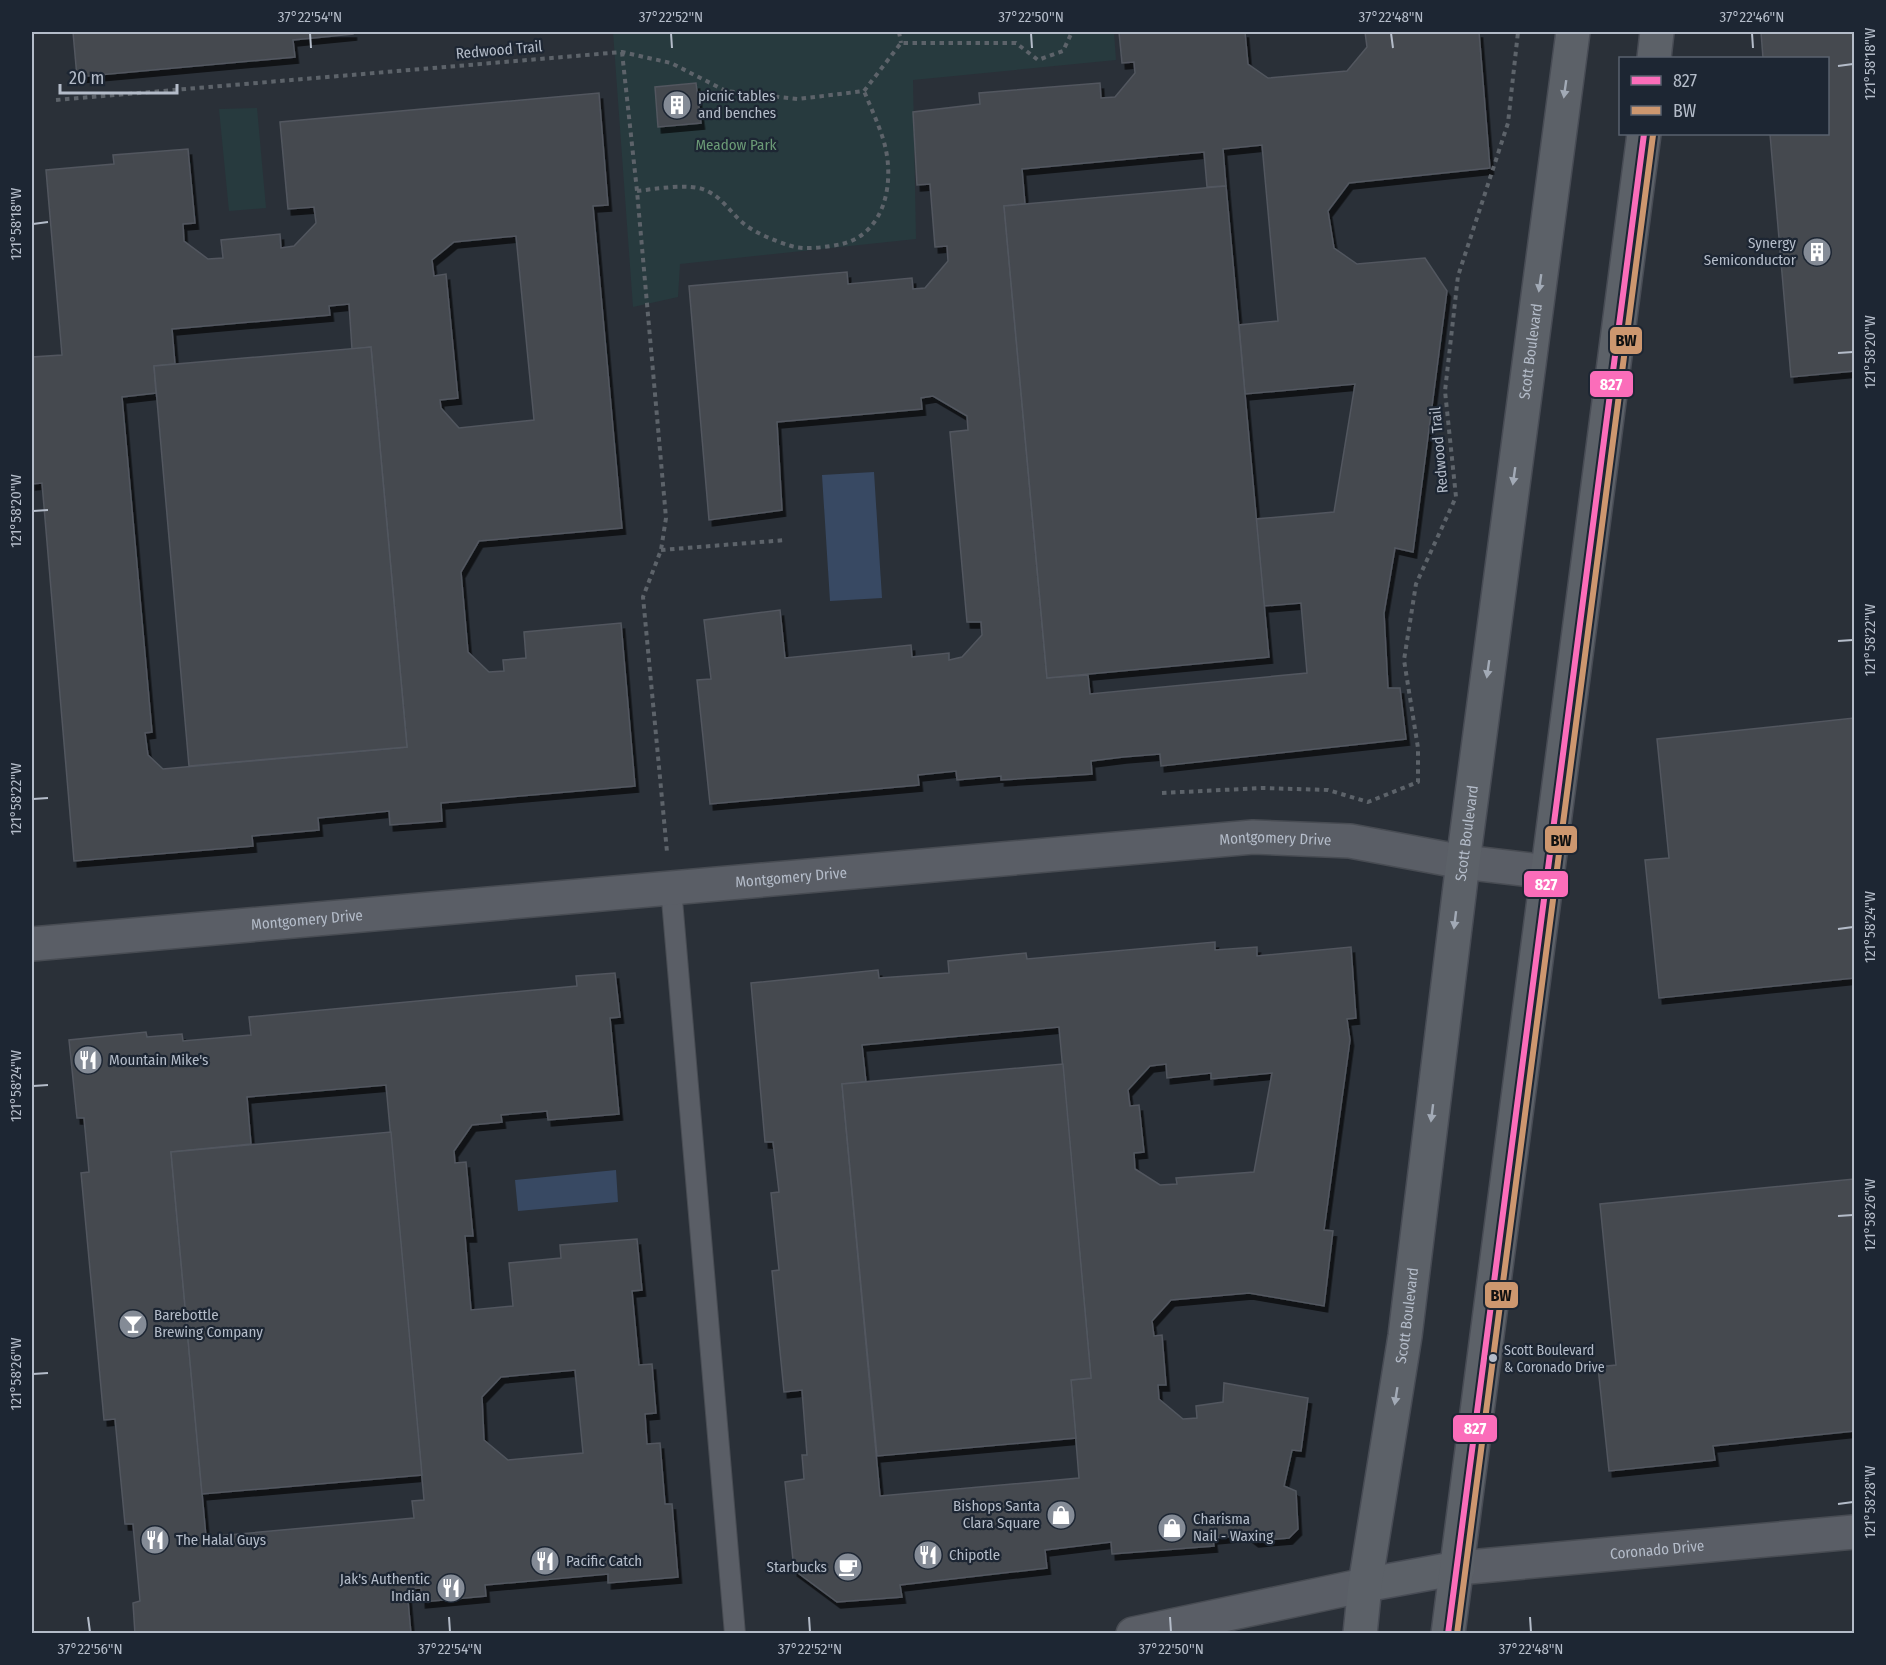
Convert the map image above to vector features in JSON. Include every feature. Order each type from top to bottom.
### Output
[{"type":"main road","name":"Scott Boulevard","points":[[1360,1634],[1365,1585],[1406,1336],[1463,862],[1573,32]]},
{"type":"main road","points":[[1654,57],[1657,32]]},
{"type":"main road","points":[[1448,1634],[1644,135]]},
{"type":"main road","points":[[1365,1585],[1458,1568]]},
{"type":"street","name":"Montgomery Drive","points":[[32,944],[1253,837],[1350,841],[1463,862],[1548,872]]},
{"type":"street","name":"Coronado Drive","points":[[1458,1568],[1854,1532]]},
{"type":"street","points":[[1132,1634],[1365,1585]]},
{"type":"lane","points":[[671,888],[735,1634]]},
{"type":"path","points":[[637,191],[684,187],[704,189],[723,201],[744,224],[767,237],[791,246],[825,248],[853,241],[873,227],[884,207],[889,177],[885,143],[864,91],[901,43],[899,32]]},
{"type":"path","points":[[901,43],[1016,43],[1038,60],[1064,51],[1072,32]]},
{"type":"path","name":"Redwood Trail","points":[[1162,793],[1262,788],[1329,790],[1368,802],[1418,782],[1418,748],[1404,660],[1416,584],[1456,497],[1445,391],[1458,276],[1508,123],[1518,32]]},
{"type":"path","points":[[622,52],[637,191],[666,518],[661,550],[643,597],[671,888]]},
{"type":"path","name":"Redwood Trail","points":[[56,100],[622,52],[671,63],[726,91],[798,99],[864,91]]},
{"type":"path","points":[[661,550],[786,540]]},
{"type":"green space","name":"Meadow Park","points":[[613,32],[1114,32],[1116,60],[913,80],[916,239],[680,264],[678,297],[633,307]]},
{"type":"green space","points":[[257,108],[266,208],[229,211],[219,109]]},
{"type":"water","points":[[874,472],[882,598],[830,601],[822,475]]},
{"type":"water","points":[[616,1170],[618,1202],[518,1211],[515,1180]]},
{"type":"building","points":[[73,32],[353,32],[353,34],[293,40],[295,57],[77,77]]},
{"type":"building","points":[[1119,32],[1245,32],[1248,64],[1268,78],[1347,71],[1367,47],[1365,32],[1479,32],[1490,168],[1349,183],[1328,211],[1334,248],[1357,264],[1425,258],[1447,291],[1413,552],[1395,548],[1384,613],[1388,688],[1400,688],[1406,739],[1161,766],[1160,754],[1123,757],[1091,761],[1092,774],[1001,780],[1001,776],[957,780],[956,771],[918,775],[919,785],[710,804],[697,680],[711,679],[704,620],[780,610],[785,658],[911,645],[912,657],[949,653],[949,660],[962,657],[982,635],[981,622],[967,622],[950,432],[968,430],[967,416],[933,396],[921,398],[922,409],[777,422],[782,510],[709,520],[689,286],[847,272],[848,284],[912,278],[913,289],[925,288],[948,261],[947,246],[935,247],[930,184],[917,185],[913,112],[980,104],[979,93],[1100,83],[1101,98],[1115,97],[1135,73],[1134,62],[1122,63]],"holes":[[[1262,145],[1278,321],[1239,325],[1245,394],[1355,384],[1334,512],[1256,519],[1264,606],[1301,603],[1307,673],[1090,694],[1088,675],[1047,678],[1004,206],[1025,204],[1022,169],[1204,152],[1207,187],[1226,186],[1223,149]]]},
{"type":"building","name":"Synergy Semiconductor","points":[[1761,32],[1854,32],[1854,371],[1791,377],[1770,135],[1829,135],[1829,57],[1763,57]]},
{"type":"building","name":"picnic tables and benches","points":[[696,83],[701,123],[658,127],[655,87]]},
{"type":"building","points":[[599,93],[608,205],[593,206],[622,528],[479,541],[461,572],[468,652],[489,672],[504,671],[503,660],[526,658],[524,632],[621,623],[635,786],[441,803],[442,821],[390,825],[389,811],[318,818],[319,830],[252,836],[253,846],[74,861],[42,483],[32,484],[32,357],[62,355],[46,170],[114,164],[113,155],[188,149],[195,223],[183,224],[184,241],[208,259],[223,258],[221,240],[280,234],[281,248],[294,246],[316,223],[314,207],[288,209],[280,122]],"holes":[[[516,236],[534,420],[459,428],[441,408],[440,400],[458,398],[446,274],[434,276],[432,260],[454,242]],[[349,304],[352,349],[371,347],[407,747],[163,769],[148,755],[145,733],[152,732],[122,397],[156,393],[154,366],[175,364],[172,329],[330,315],[329,306]]]},
{"type":"building","points":[[1226,186],[1269,657],[1047,678],[1004,206]]},
{"type":"building","points":[[371,347],[407,747],[189,766],[154,366]]},
{"type":"building","points":[[1854,718],[1854,978],[1659,998],[1645,860],[1669,858],[1657,739]]},
{"type":"building","points":[[1215,942],[1215,950],[1257,947],[1257,956],[1351,947],[1356,1018],[1347,1019],[1350,1040],[1324,1230],[1333,1231],[1324,1306],[1249,1293],[1171,1300],[1152,1321],[1154,1336],[1162,1335],[1166,1385],[1158,1385],[1159,1399],[1183,1419],[1197,1418],[1196,1406],[1223,1402],[1224,1383],[1308,1398],[1301,1451],[1292,1450],[1284,1486],[1296,1491],[1298,1529],[1289,1538],[1255,1541],[1247,1535],[1213,1538],[1214,1546],[1112,1554],[1111,1542],[1045,1550],[1047,1568],[900,1585],[902,1597],[837,1602],[794,1570],[785,1482],[804,1479],[802,1455],[807,1455],[802,1390],[784,1392],[772,1271],[779,1270],[771,1193],[779,1192],[773,1142],[765,1142],[751,983],[878,970],[879,978],[949,973],[948,961],[1026,953],[1027,959]],"holes":[[[1059,1027],[1091,1378],[1071,1380],[1079,1478],[880,1496],[842,1084],[866,1082],[862,1045]],[[1166,1064],[1167,1078],[1211,1073],[1211,1079],[1272,1073],[1254,1172],[1176,1178],[1177,1184],[1160,1185],[1135,1169],[1134,1153],[1144,1152],[1139,1105],[1130,1106],[1128,1090],[1150,1066]]]},
{"type":"building","points":[[615,973],[620,1017],[610,1018],[619,1114],[548,1120],[547,1111],[501,1115],[502,1122],[472,1125],[454,1151],[455,1163],[466,1162],[473,1236],[465,1236],[471,1310],[513,1306],[509,1263],[561,1258],[560,1245],[637,1239],[642,1290],[632,1291],[639,1365],[652,1364],[656,1413],[645,1414],[647,1444],[660,1443],[665,1504],[672,1504],[678,1577],[608,1583],[608,1574],[485,1585],[486,1596],[422,1602],[421,1588],[407,1589],[411,1634],[135,1634],[133,1603],[140,1601],[133,1524],[125,1524],[115,1419],[104,1420],[81,1173],[89,1172],[84,1118],[77,1118],[69,1040],[146,1032],[147,1037],[182,1034],[183,1041],[251,1035],[249,1017],[577,986],[576,976]],"holes":[[[386,1085],[424,1500],[412,1501],[414,1518],[206,1537],[171,1152],[251,1144],[247,1097]],[[575,1370],[583,1453],[508,1460],[484,1440],[482,1397],[501,1377]]]},
{"type":"building","points":[[1063,1064],[1091,1378],[1071,1380],[1076,1438],[877,1456],[842,1084]]},
{"type":"building","points":[[391,1132],[422,1475],[202,1494],[171,1152]]},
{"type":"building","points":[[1854,1179],[1854,1431],[1713,1446],[1715,1460],[1609,1471],[1598,1367],[1616,1365],[1600,1204]]},
{"type":"transit line","name":"827","points":[[1448,1634],[1644,135]]},
{"type":"transit line","name":"BW","points":[[1457,1634],[1653,135]]},
{"type":"place","name":"picnic tables and benches","points":[[677,105]]},
{"type":"place","name":"Synergy Semiconductor","points":[[1817,252]]},
{"type":"place","name":"Mountain Mike's","points":[[88,1060]]},
{"type":"place","name":"Barebottle Brewing Company","points":[[133,1324]]},
{"type":"place","name":"Scott Boulevard & Coronado Drive","points":[[1493,1358]]},
{"type":"place","name":"Bishops Santa Clara Square","points":[[1061,1515]]},
{"type":"place","name":"Charisma Nail - Waxing","points":[[1172,1528]]},
{"type":"place","name":"The Halal Guys","points":[[155,1540]]},
{"type":"place","name":"Chipotle","points":[[928,1555]]},
{"type":"place","name":"Pacific Catch","points":[[545,1561]]},
{"type":"place","name":"Starbucks","points":[[848,1567]]},
{"type":"place","name":"Jak's Authentic Indian","points":[[451,1588]]}]
